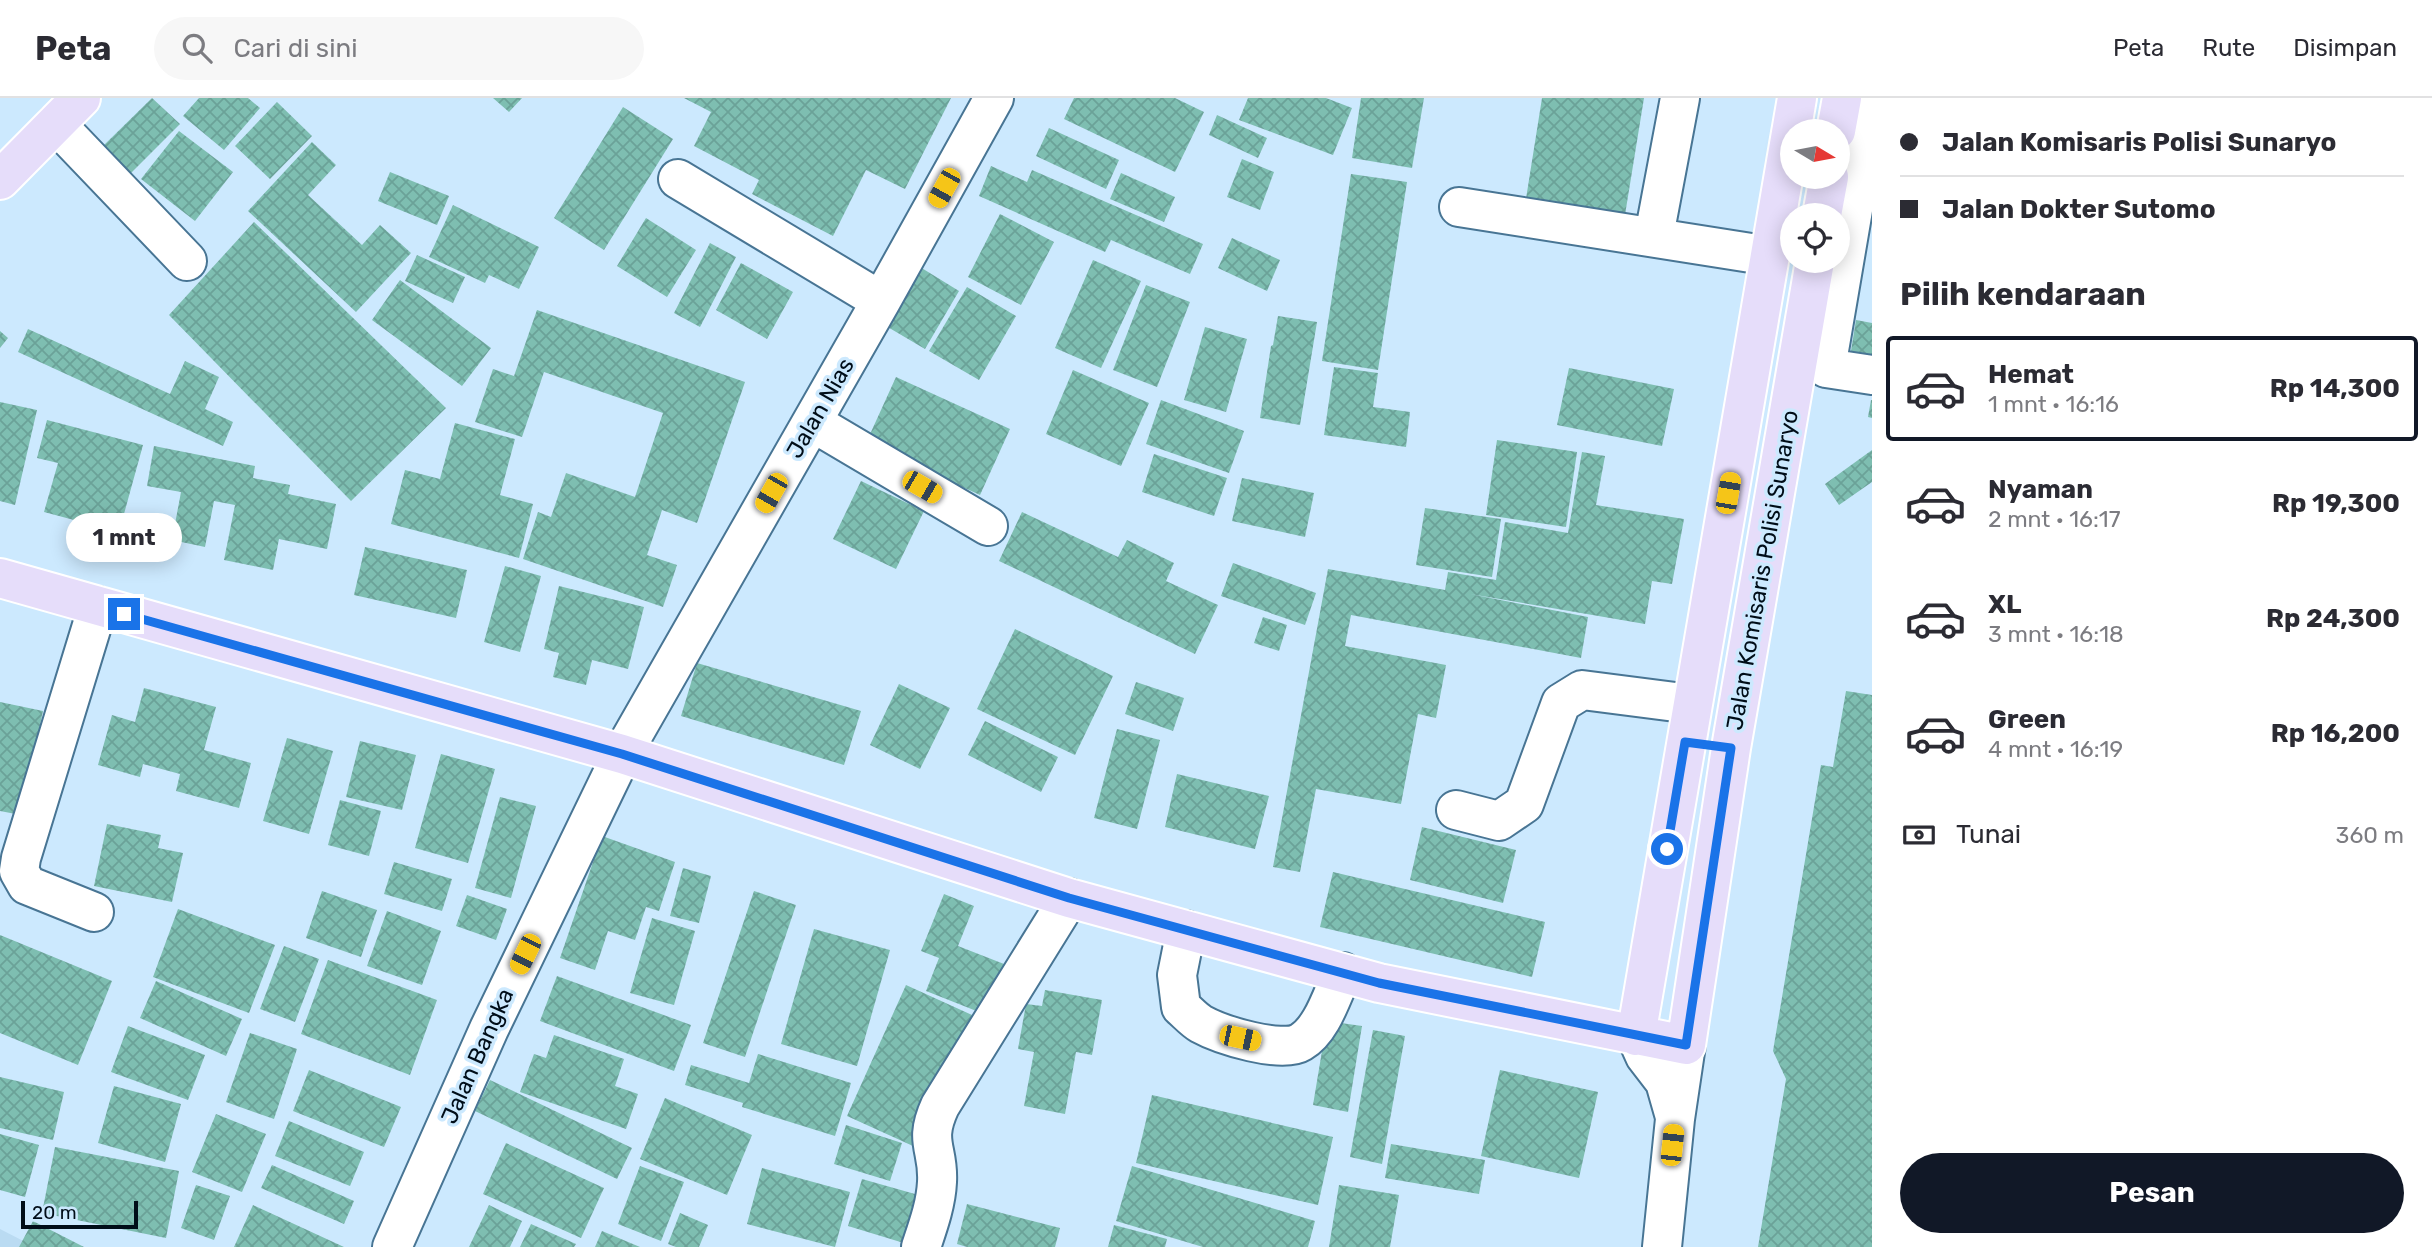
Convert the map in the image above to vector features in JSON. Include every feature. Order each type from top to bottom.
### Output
[{"type":"main road","name":"Jalan Komisaris Polisi Sunaryo","points":[[1636,1036],[1797,98]]},
{"type":"main road","points":[[1838,119],[1842,98]]},
{"type":"main road","points":[[0,180],[69,111]]},
{"type":"main road","name":"Jalan Komisaris Polisi Sunaryo","points":[[1686,1045],[1731,748],[1813,273]]},
{"type":"main road","points":[[0,578],[622,754],[1069,898],[1379,983],[1686,1045]]},
{"type":"main road","points":[[1685,742],[1731,748]]},
{"type":"street","name":"Jalan Nias","points":[[622,754],[994,98]]},
{"type":"street","points":[[1654,236],[1680,98]]},
{"type":"street","points":[[1872,98],[1826,368],[1872,375]]},
{"type":"street","points":[[69,111],[187,261]]},
{"type":"street","points":[[678,179],[881,301]]},
{"type":"street","points":[[1459,207],[1770,256]]},
{"type":"street","points":[[812,422],[988,526]]},
{"type":"street","points":[[94,912],[27,885],[19,872],[98,606]]},
{"type":"street","points":[[1456,810],[1499,821],[1524,804],[1561,704],[1582,690],[1691,704]]},
{"type":"street","name":"Jalan Bangka","points":[[392,1247],[489,1029],[622,754]]},
{"type":"street","points":[[921,1247],[936,1199],[938,1178],[931,1140],[932,1124],[940,1106],[1069,898]]},
{"type":"street","points":[[1186,930],[1177,975],[1181,1007],[1201,1024],[1240,1038],[1278,1046],[1301,1043],[1318,1024],[1343,972]]},
{"type":"street","points":[[1636,1036],[1645,1056],[1665,1082],[1675,1119]]},
{"type":"street","points":[[1662,1247],[1675,1119],[1686,1045]]},
{"type":"shaded area","points":[[0,1229],[35,1247],[0,1247]]},
{"type":"building","points":[[152,98],[180,124],[128,176],[101,148]]},
{"type":"building","points":[[199,98],[248,98],[260,108],[224,150],[183,116]]},
{"type":"building","points":[[493,98],[522,98],[509,112]]},
{"type":"building","points":[[684,98],[951,98],[905,189],[866,170],[833,236],[752,194],[759,180],[694,146],[711,112]]},
{"type":"building","points":[[1074,98],[1175,98],[1204,112],[1175,172],[1064,119]]},
{"type":"building","points":[[1248,98],[1326,98],[1352,108],[1333,155],[1239,120]]},
{"type":"building","points":[[1361,98],[1424,98],[1412,168],[1352,158]]},
{"type":"building","points":[[1542,98],[1644,98],[1624,221],[1525,205]]},
{"type":"building","points":[[277,102],[312,136],[270,179],[235,146]]},
{"type":"building","points":[[623,107],[673,139],[604,250],[554,218]]},
{"type":"building","points":[[1217,115],[1267,138],[1258,158],[1209,135]]},
{"type":"building","points":[[1049,128],[1119,160],[1106,189],[1036,156]]},
{"type":"building","points":[[179,131],[233,172],[195,221],[141,179]]},
{"type":"building","points":[[312,142],[336,165],[308,195],[362,245],[380,225],[411,253],[356,312],[248,211]]},
{"type":"building","points":[[1242,159],[1274,172],[1260,210],[1227,197]]},
{"type":"building","points":[[991,166],[1027,182],[1032,170],[1203,244],[1190,274],[1111,240],[1105,252],[979,196]]},
{"type":"building","points":[[390,172],[449,196],[437,225],[378,201]]},
{"type":"building","points":[[1121,173],[1175,197],[1164,222],[1110,199]]},
{"type":"building","points":[[1351,174],[1407,182],[1378,370],[1322,361]]},
{"type":"building","points":[[453,205],[539,247],[519,289],[489,275],[485,283],[429,257]]},
{"type":"building","points":[[1000,214],[1054,242],[1021,305],[968,277]]},
{"type":"building","points":[[646,218],[696,250],[667,297],[617,266]]},
{"type":"building","points":[[254,222],[446,408],[351,501],[169,315]]},
{"type":"building","points":[[1232,238],[1280,260],[1267,291],[1218,268]]},
{"type":"building","points":[[710,243],[736,257],[700,327],[674,313]]},
{"type":"building","points":[[417,255],[465,277],[453,303],[405,281]]},
{"type":"building","points":[[1093,260],[1141,281],[1101,368],[1055,348]]},
{"type":"building","points":[[741,263],[793,292],[767,339],[716,310]]},
{"type":"building","points":[[920,267],[959,291],[925,349],[886,326]]},
{"type":"building","points":[[400,280],[491,348],[462,386],[372,320]]},
{"type":"building","points":[[1146,285],[1190,302],[1157,387],[1113,370]]},
{"type":"building","points":[[967,287],[1016,316],[979,380],[929,351]]},
{"type":"building","points":[[537,310],[745,382],[697,523],[662,510],[647,555],[677,565],[663,607],[523,559],[538,512],[551,517],[566,473],[635,497],[663,413],[544,372],[522,437],[475,422],[493,369],[514,376]]},
{"type":"building","points":[[1278,316],[1317,322],[1300,425],[1260,418]]},
{"type":"building","points":[[1856,320],[1872,323],[1872,360],[1850,357]]},
{"type":"building","points":[[1205,327],[1247,339],[1226,412],[1184,400]]},
{"type":"building","points":[[28,329],[170,394],[185,361],[219,377],[205,409],[233,422],[223,446],[18,352]]},
{"type":"building","points":[[0,331],[8,338],[0,348]]},
{"type":"building","points":[[1334,367],[1378,373],[1373,407],[1410,412],[1406,447],[1324,435]]},
{"type":"building","points":[[1569,368],[1674,389],[1662,446],[1557,425]]},
{"type":"building","points":[[1073,370],[1149,403],[1121,466],[1046,434]]},
{"type":"building","points":[[896,377],[1010,429],[980,495],[866,443]]},
{"type":"building","points":[[1161,400],[1244,431],[1229,473],[1146,444]]},
{"type":"building","points":[[1872,400],[1872,418],[1868,417]]},
{"type":"building","points":[[0,402],[37,410],[15,505],[0,501]]},
{"type":"building","points":[[47,420],[143,445],[119,532],[44,512],[58,463],[37,458]]},
{"type":"building","points":[[455,423],[515,439],[500,495],[533,504],[519,558],[391,524],[405,470],[440,479]]},
{"type":"building","points":[[1497,440],[1577,452],[1566,527],[1486,515]]},
{"type":"building","points":[[154,446],[255,466],[253,478],[290,485],[288,494],[336,504],[327,549],[279,539],[273,570],[224,560],[235,505],[214,501],[205,547],[172,540],[181,492],[147,486]]},
{"type":"building","points":[[1872,450],[1872,482],[1839,505],[1825,484]]},
{"type":"building","points":[[1582,452],[1605,456],[1596,505],[1684,519],[1672,584],[1652,581],[1645,624],[1470,594],[1588,617],[1581,658],[1351,615],[1345,646],[1446,665],[1436,718],[1418,714],[1401,804],[1316,789],[1300,872],[1273,867],[1328,569],[1445,590],[1448,572],[1496,580],[1505,522],[1568,533]]},
{"type":"building","points":[[1154,454],[1227,478],[1214,516],[1142,492]]},
{"type":"building","points":[[1242,478],[1314,493],[1305,537],[1232,521]]},
{"type":"building","points":[[861,481],[924,511],[896,569],[833,539]]},
{"type":"building","points":[[1425,508],[1501,519],[1492,577],[1416,565]]},
{"type":"building","points":[[1022,512],[1118,557],[1127,540],[1174,563],[1166,581],[1218,605],[1195,654],[999,561]]},
{"type":"building","points":[[365,547],[467,570],[456,618],[354,595]]},
{"type":"building","points":[[1233,563],[1316,593],[1305,625],[1221,596]]},
{"type":"building","points":[[505,566],[541,576],[520,652],[484,642]]},
{"type":"building","points":[[559,586],[644,607],[628,669],[592,660],[586,685],[553,677],[559,653],[544,649]]},
{"type":"building","points":[[1263,617],[1287,625],[1279,651],[1254,643]]},
{"type":"building","points":[[1015,629],[1113,676],[1075,755],[977,709]]},
{"type":"building","points":[[697,663],[861,711],[844,765],[681,716]]},
{"type":"building","points":[[1136,682],[1184,698],[1173,731],[1125,714]]},
{"type":"building","points":[[899,684],[950,708],[920,769],[870,745]]},
{"type":"building","points":[[144,688],[216,707],[204,750],[251,763],[239,808],[176,791],[180,774],[143,764],[140,777],[98,765],[112,715],[135,722]]},
{"type":"building","points":[[1846,691],[1872,695],[1872,1247],[1758,1247],[1786,1079],[1773,1051],[1821,765],[1833,767]]},
{"type":"building","points":[[0,702],[43,711],[21,815],[0,811]]},
{"type":"building","points":[[985,721],[1058,757],[1041,792],[968,755]]},
{"type":"building","points":[[1117,729],[1160,740],[1137,829],[1094,818]]},
{"type":"building","points":[[287,738],[333,751],[309,834],[263,821]]},
{"type":"building","points":[[360,741],[416,755],[402,810],[346,797]]},
{"type":"building","points":[[441,754],[495,769],[468,863],[415,848]]},
{"type":"building","points":[[1177,774],[1269,796],[1255,849],[1165,827]]},
{"type":"building","points":[[500,797],[536,806],[511,898],[475,888]]},
{"type":"building","points":[[340,800],[381,811],[369,856],[328,845]]},
{"type":"building","points":[[107,824],[161,835],[158,848],[183,853],[172,902],[94,886]]},
{"type":"building","points":[[1422,827],[1516,850],[1503,903],[1410,880]]},
{"type":"building","points":[[602,836],[675,862],[659,911],[646,907],[635,940],[608,931],[595,970],[560,958]]},
{"type":"building","points":[[394,862],[452,879],[442,911],[384,894]]},
{"type":"building","points":[[683,868],[711,876],[699,923],[670,916]]},
{"type":"building","points":[[1333,872],[1545,922],[1532,977],[1320,927]]},
{"type":"building","points":[[322,891],[377,910],[361,957],[306,938]]},
{"type":"building","points":[[754,891],[796,905],[745,1057],[703,1043]]},
{"type":"building","points":[[944,894],[974,906],[958,946],[1004,964],[984,1014],[926,991],[939,958],[921,951]]},
{"type":"building","points":[[467,895],[507,909],[496,940],[456,926]]},
{"type":"building","points":[[178,909],[275,945],[249,1013],[153,977]]},
{"type":"building","points":[[387,911],[441,931],[422,985],[367,966]]},
{"type":"building","points":[[652,918],[695,931],[674,1005],[630,993]]},
{"type":"building","points":[[814,929],[890,950],[857,1066],[781,1044]]},
{"type":"building","points":[[0,935],[112,981],[78,1065],[0,1033]]},
{"type":"building","points":[[284,946],[319,959],[295,1022],[260,1009]]},
{"type":"building","points":[[328,960],[437,1000],[410,1075],[301,1034]]},
{"type":"building","points":[[557,976],[691,1025],[674,1071],[540,1021]]},
{"type":"building","points":[[156,981],[242,1019],[226,1056],[140,1018]]},
{"type":"building","points":[[906,985],[972,1015],[913,1146],[847,1116]]},
{"type":"building","points":[[1045,990],[1102,1000],[1092,1055],[1076,1052],[1065,1114],[1024,1106],[1034,1052],[1018,1049],[1026,1004],[1042,1006]]},
{"type":"building","points":[[1327,1021],[1362,1026],[1348,1112],[1313,1105]]},
{"type":"building","points":[[128,1026],[205,1055],[188,1100],[111,1072]]},
{"type":"building","points":[[1373,1030],[1405,1036],[1382,1164],[1350,1157]]},
{"type":"building","points":[[250,1033],[297,1049],[274,1119],[226,1102]]},
{"type":"building","points":[[554,1035],[624,1059],[615,1086],[638,1094],[626,1129],[520,1092],[534,1054],[546,1058]]},
{"type":"building","points":[[758,1054],[851,1083],[835,1136],[742,1107],[743,1103],[685,1085],[691,1065],[749,1083]]},
{"type":"building","points":[[309,1070],[401,1107],[384,1147],[293,1111]]},
{"type":"building","points":[[1500,1070],[1598,1092],[1579,1178],[1481,1156]]},
{"type":"building","points":[[0,1077],[64,1092],[53,1140],[0,1128]]},
{"type":"building","points":[[490,1080],[632,1148],[617,1179],[475,1111]]},
{"type":"building","points":[[114,1086],[181,1104],[165,1162],[98,1143]]},
{"type":"building","points":[[1152,1095],[1333,1137],[1318,1205],[1136,1163]]},
{"type":"building","points":[[665,1098],[752,1135],[727,1195],[640,1159]]},
{"type":"building","points":[[216,1114],[266,1134],[242,1192],[192,1172]]},
{"type":"building","points":[[289,1121],[364,1152],[350,1186],[275,1156]]},
{"type":"building","points":[[846,1125],[902,1143],[890,1181],[834,1164]]},
{"type":"building","points":[[0,1134],[39,1145],[25,1197],[0,1190]]},
{"type":"building","points":[[506,1143],[604,1188],[581,1238],[483,1194]]},
{"type":"building","points":[[1391,1144],[1485,1160],[1479,1194],[1385,1178]]},
{"type":"building","points":[[55,1147],[179,1171],[166,1238],[42,1213]]},
{"type":"building","points":[[272,1165],[354,1201],[344,1224],[261,1188]]},
{"type":"building","points":[[640,1166],[684,1182],[661,1241],[618,1224]]},
{"type":"building","points":[[1132,1166],[1315,1221],[1308,1247],[1203,1247],[1116,1221]]},
{"type":"building","points":[[762,1168],[850,1192],[835,1247],[747,1224]]},
{"type":"building","points":[[862,1179],[922,1196],[907,1244],[848,1226]]},
{"type":"building","points":[[196,1185],[230,1196],[214,1240],[181,1228]]},
{"type":"building","points":[[1339,1185],[1399,1195],[1390,1247],[1329,1247]]},
{"type":"building","points":[[967,1204],[1060,1228],[1055,1247],[967,1247],[957,1244]]},
{"type":"building","points":[[253,1205],[344,1247],[234,1247]]},
{"type":"building","points":[[489,1205],[522,1221],[510,1247],[469,1247]]},
{"type":"building","points":[[680,1213],[708,1225],[699,1247],[676,1247],[668,1244]]},
{"type":"building","points":[[33,1221],[84,1247],[19,1247]]},
{"type":"building","points":[[531,1224],[576,1244],[574,1247],[520,1247]]},
{"type":"building","points":[[1114,1225],[1167,1239],[1165,1247],[1108,1247]]},
{"type":"building","points":[[602,1231],[640,1247],[595,1247]]},
{"type":"route","points":[[124,614],[622,754],[1069,898],[1379,983],[1686,1045],[1731,748],[1685,742],[1667,849]]}]
